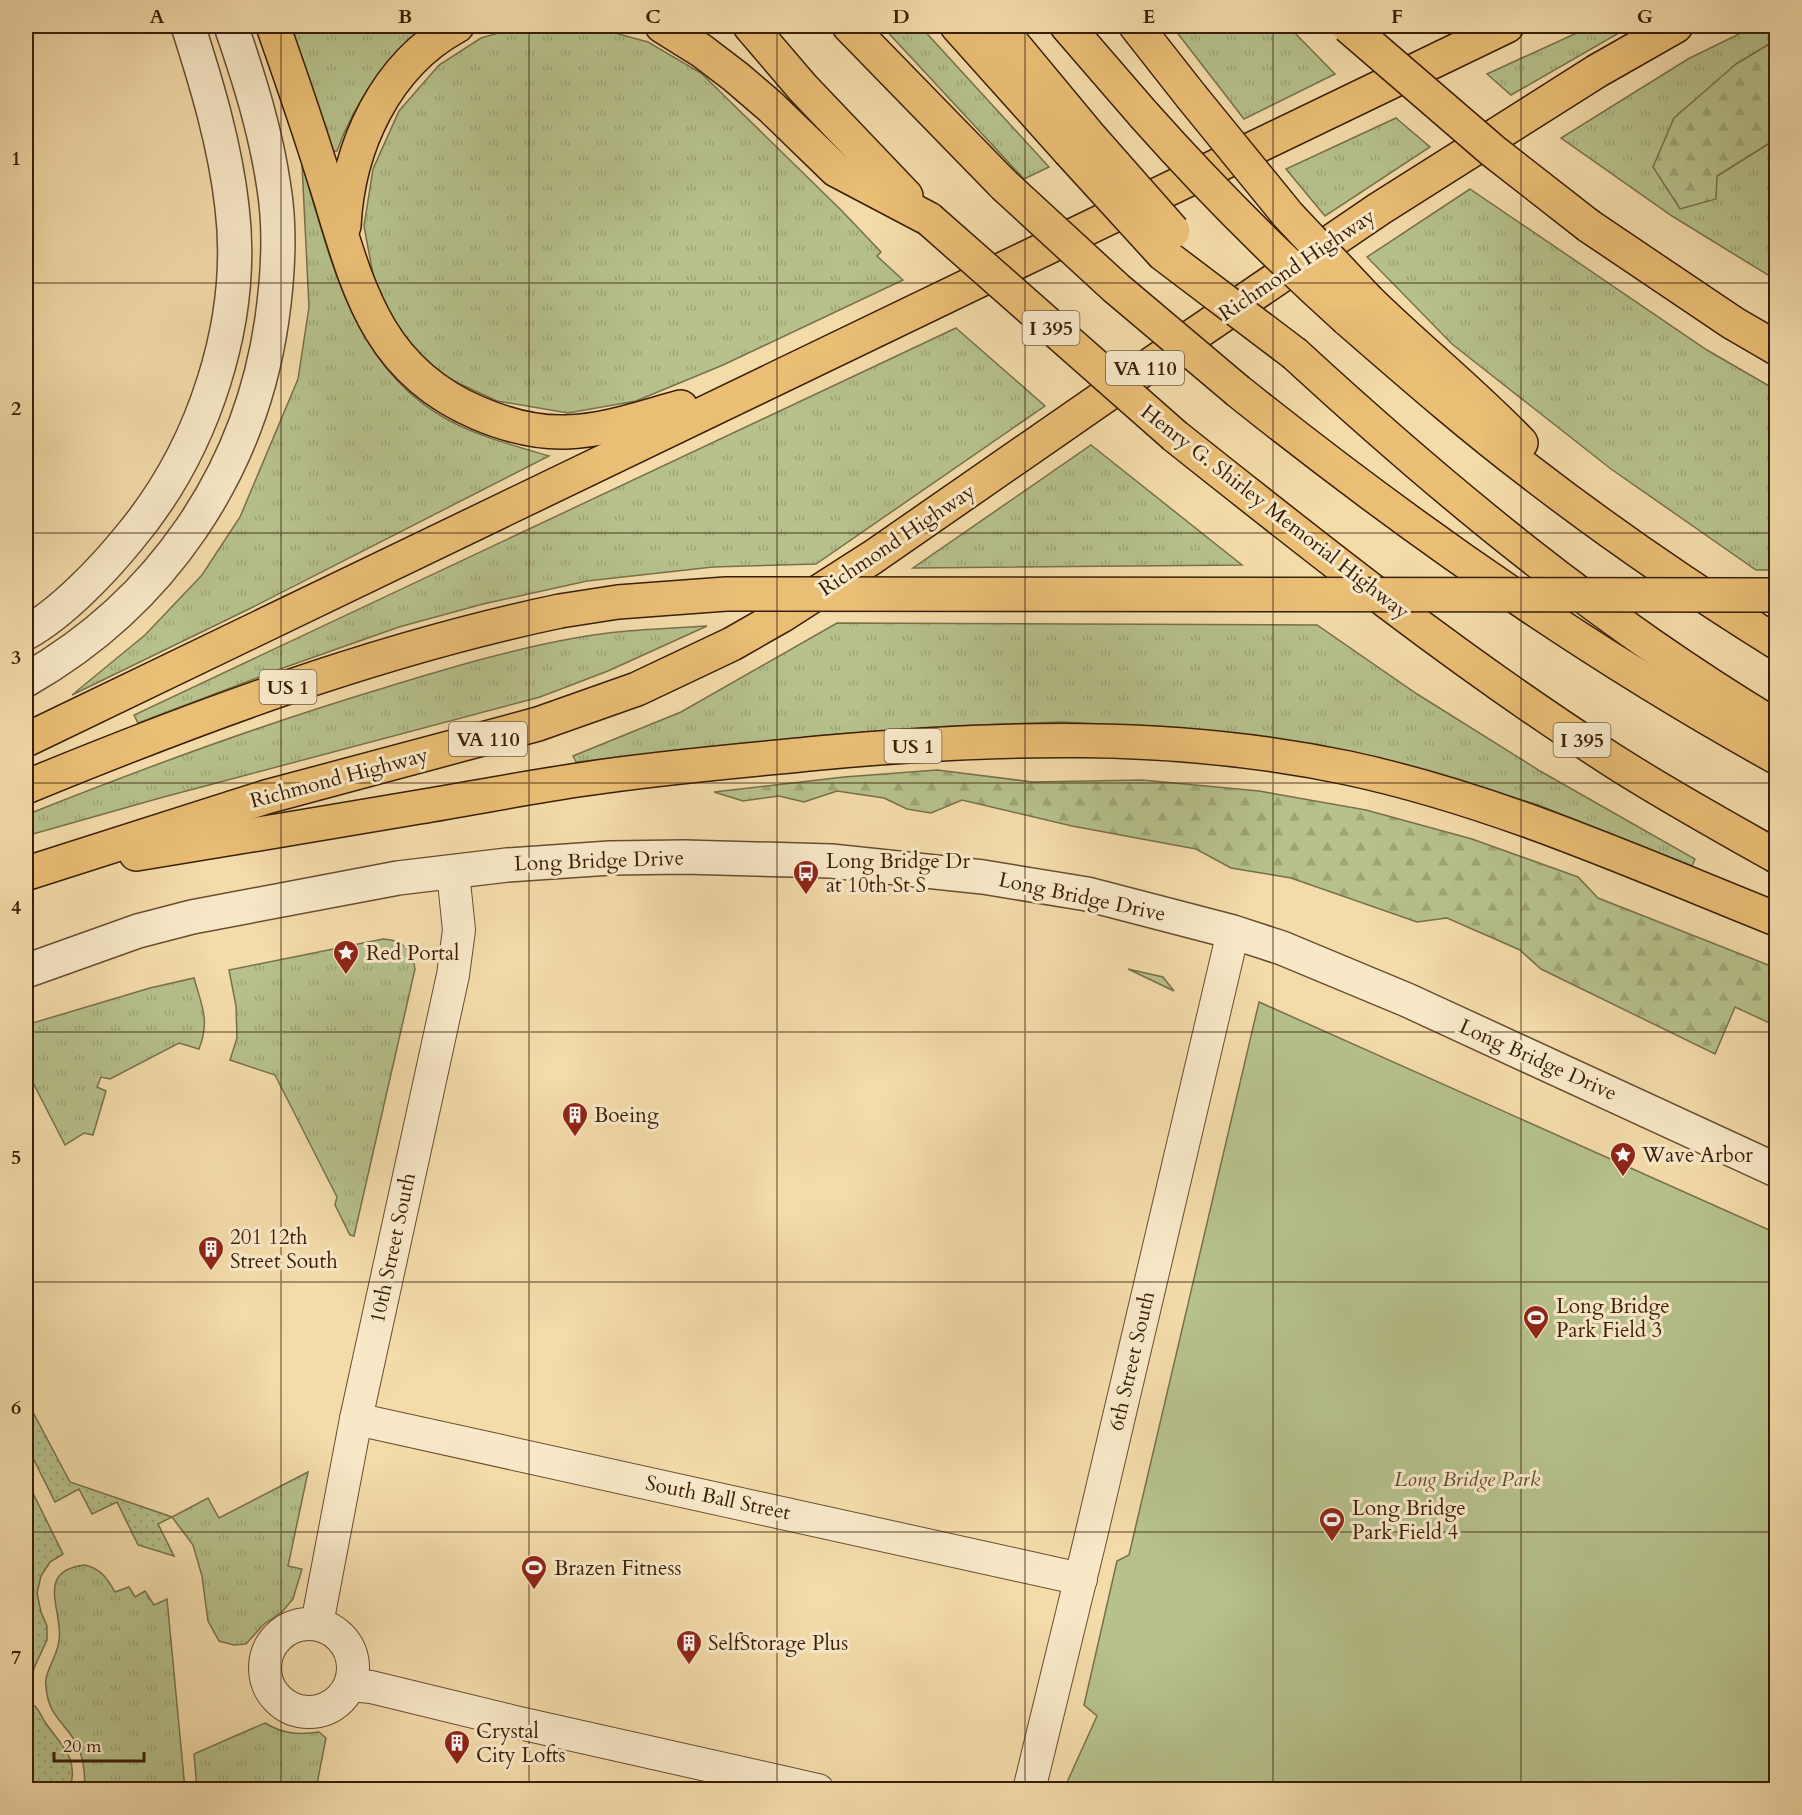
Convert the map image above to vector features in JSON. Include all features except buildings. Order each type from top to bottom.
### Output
[{"type":"highway","points":[[273,26],[367,308],[394,352],[437,392],[460,406],[511,426],[566,432],[593,429],[758,386]]},
{"type":"highway","points":[[344,240],[345,211],[354,160],[376,107],[408,65],[444,33],[457,26]]},
{"type":"highway","points":[[662,26],[702,51],[736,77],[771,107],[836,170],[929,219]]},
{"type":"highway","name":"Henry G. Shirley Memorial Highway","points":[[750,26],[848,136],[929,219],[1175,436],[1396,609],[1542,713],[1612,760],[1776,856]]},
{"type":"highway","points":[[849,26],[1004,185],[1108,281],[1238,391],[1379,501],[1468,564],[1679,701],[1776,757]]},
{"type":"highway","points":[[957,26],[1080,145]]},
{"type":"highway","points":[[998,26],[1080,145],[1163,254],[1294,354],[1404,452],[1540,564],[1672,661],[1776,726]]},
{"type":"highway","points":[[1067,26],[1192,170],[1246,225],[1358,310],[1407,338],[1488,408],[1599,524],[1776,642]]},
{"type":"highway","points":[[1136,26],[1288,215],[1358,310]]},
{"type":"highway","points":[[1348,26],[1493,151],[1589,226],[1733,323],[1776,348]]},
{"type":"highway","points":[[26,740],[1507,26]]},
{"type":"highway","name":"Richmond Highway","points":[[31,872],[266,797],[548,721],[637,689],[732,644],[782,616],[873,557],[1379,209],[1597,71],[1676,26]]},
{"type":"highway","name":"US 1","points":[[26,787],[226,709],[341,669],[513,621],[618,602],[726,594],[1776,595]]},
{"type":"highway","name":"US 1","points":[[31,872],[585,779],[684,766],[924,745],[1074,740],[1131,741],[1193,745],[1292,758],[1409,783],[1561,833],[1776,919]]},
{"type":"street","points":[[57,662],[29,631],[74,596],[112,558],[148,515],[177,469],[200,419],[217,370],[229,316],[234,271],[233,209],[225,156],[188,26]]},
{"type":"street","points":[[26,680],[57,662],[104,627],[143,590],[179,548],[234,454],[253,404],[267,351],[277,273],[275,189],[264,136],[231,26]]},
{"type":"street","points":[[234,271],[277,273]]},
{"type":"street","name":"Long Bridge Drive","points":[[26,971],[138,931],[192,917],[398,878],[507,865],[610,858],[684,857],[831,861],[984,877],[1087,894],[1233,932],[1282,948],[1407,1000],[1776,1170]]},
{"type":"street","name":"10th Street South","points":[[317,1624],[356,1419],[453,975],[459,915],[453,872]]},
{"type":"street","name":"6th Street South","points":[[1029,1790],[1233,932]]},
{"type":"street","name":"South Ball Street","points":[[356,1419],[1081,1579]]},
{"type":"street","points":[[303,1623],[317,1624],[332,1630],[344,1640],[351,1654],[354,1670],[350,1685],[332,1706],[318,1711],[304,1712],[291,1708],[279,1700],[270,1688],[265,1675],[265,1661],[274,1640],[289,1628],[303,1623]]},
{"type":"street","points":[[350,1685],[371,1687],[818,1790]]},
{"type":"green space","points":[[285,26],[429,26],[399,52],[374,82],[353,115],[337,151],[329,152]]},
{"type":"green space","points":[[523,26],[589,26],[648,42],[701,73],[842,211],[881,252],[877,256],[903,280],[723,365],[636,401],[568,413],[497,401],[443,376],[405,340],[375,285],[364,226],[373,169],[399,111],[439,65],[481,38]]},
{"type":"green space","points":[[882,26],[920,26],[1049,167],[1024,179]]},
{"type":"green space","points":[[1172,26],[1288,26],[1335,74],[1244,119]]},
{"type":"green space","points":[[1592,26],[1631,26],[1511,95],[1487,74]]},
{"type":"green space","points":[[1755,26],[1776,26],[1776,40],[1736,64],[1717,176],[1776,139],[1776,280],[1672,216],[1561,138],[1688,59]]},
{"type":"green space","points":[[1776,40],[1776,139],[1717,176],[1716,199],[1680,209],[1653,167],[1674,118],[1736,64]]},
{"type":"green space","points":[[1396,118],[1430,147],[1325,216],[1286,169]]},
{"type":"green space","points":[[302,164],[336,274],[350,309],[368,343],[390,373],[417,399],[450,421],[511,445],[549,456],[253,607],[72,695],[145,635],[202,575],[240,517],[298,379],[309,307]]},
{"type":"green space","points":[[1470,189],[1707,350],[1776,390],[1776,570],[1756,570],[1611,469],[1452,344],[1367,257]]},
{"type":"green space","points":[[956,328],[1045,406],[816,564],[713,567],[587,581],[483,604],[399,627],[138,723],[134,715]]},
{"type":"green space","points":[[1091,445],[1242,565],[913,568]]},
{"type":"green space","points":[[837,623],[1317,625],[1417,694],[1540,771],[1695,859],[1692,866],[1538,805],[1440,774],[1299,742],[1180,728],[1061,722],[954,726],[826,735],[576,762],[573,756],[681,712]]},
{"type":"green space","points":[[707,626],[608,671],[540,697],[26,836],[26,815],[200,749],[377,690],[500,654],[575,638],[624,631]]},
{"type":"green space","points":[[937,770],[1033,782],[1142,780],[1259,791],[1366,810],[1472,839],[1578,877],[1598,898],[1776,968],[1776,1026],[1735,1007],[1715,1054],[1541,969],[1520,950],[1447,918],[1417,922],[1291,878],[1231,868],[1196,849],[1072,826],[962,800],[931,813],[907,809],[884,798],[837,791],[804,802],[779,796],[743,801],[714,792],[844,777]]},
{"type":"green space","points":[[383,939],[396,941],[405,947],[412,956],[415,969],[354,1236],[350,1235],[335,1205],[337,1197],[275,1075],[230,1060],[237,1038],[236,1006],[229,970]]},
{"type":"green space","points":[[1128,969],[1163,977],[1174,991]]},
{"type":"green space","points":[[194,978],[202,1005],[204,1022],[199,1049],[179,1043],[110,1079],[101,1077],[97,1087],[106,1091],[93,1135],[84,1133],[65,1145],[26,1069],[26,1025],[150,988]]},
{"type":"green space","name":"Long Bridge Park","points":[[1259,1002],[1776,1233],[1776,1789],[1064,1789],[1097,1716],[1084,1705],[1117,1561],[1129,1555]]},
{"type":"green space","points":[[26,1399],[70,1482],[172,1517],[158,1524],[174,1556],[138,1545],[117,1502],[92,1514],[79,1489],[55,1502],[26,1444]]},
{"type":"green space","points":[[308,1472],[288,1566],[302,1569],[293,1599],[282,1612],[264,1624],[246,1644],[234,1645],[219,1641],[208,1621],[202,1576],[193,1545],[172,1517],[208,1498],[219,1518]]},
{"type":"green space","points":[[26,1479],[63,1554],[50,1562],[41,1576],[37,1593],[47,1626],[47,1640],[34,1668],[31,1686],[26,1696]]},
{"type":"green space","points":[[85,1565],[103,1575],[115,1592],[129,1587],[135,1597],[145,1591],[154,1605],[167,1599],[185,1789],[84,1789],[84,1771],[80,1752],[75,1741],[53,1711],[48,1699],[46,1683],[60,1634],[55,1585],[59,1576],[69,1569]]},
{"type":"green space","points":[[31,1706],[37,1708],[67,1752],[72,1768],[70,1789],[26,1789],[26,1708]]},
{"type":"green space","points":[[265,1723],[291,1733],[319,1732],[326,1738],[316,1789],[197,1789],[194,1754]]},
{"type":"place","name":"Long Bridge Dr at 10th St S","points":[[806,896]]},
{"type":"place","name":"Red Portal","points":[[346,976]]},
{"type":"place","name":"Boeing","points":[[575,1138]]},
{"type":"place","name":"Wave Arbor","points":[[1623,1178]]},
{"type":"place","name":"201 12th Street South","points":[[211,1272]]},
{"type":"place","name":"Long Bridge Park Field 3","points":[[1536,1341]]},
{"type":"place","name":"Long Bridge Park Field 4","points":[[1332,1543]]},
{"type":"place","name":"Brazen Fitness","points":[[534,1591]]},
{"type":"place","name":"SelfStorage Plus","points":[[689,1666]]},
{"type":"place","name":"Crystal City Lofts","points":[[457,1766]]}]
